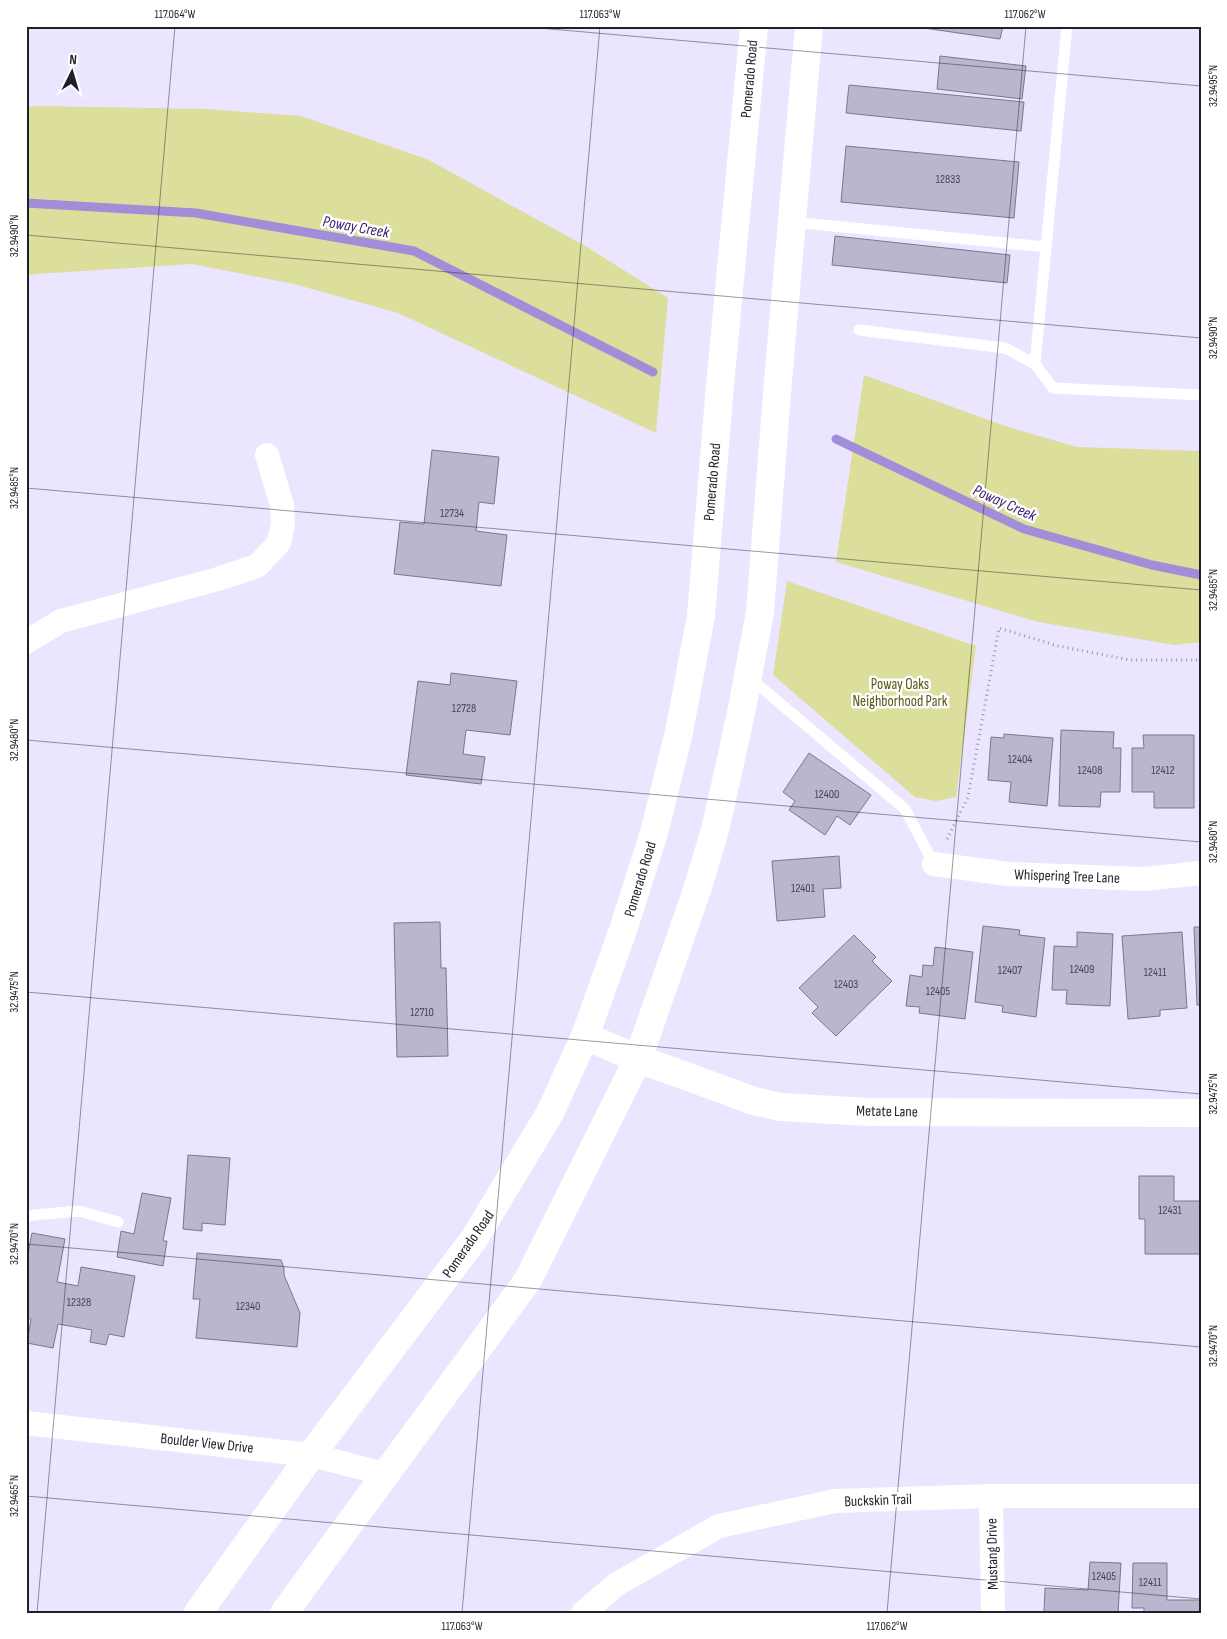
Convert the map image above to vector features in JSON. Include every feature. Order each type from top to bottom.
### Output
[{"type":"main road","name":"Pomerado Road","points":[[198,1613],[311,1455],[474,1239],[550,1113],[585,1036],[623,930],[654,833],[679,732],[701,616],[720,375],[754,26]]},
{"type":"main road","points":[[284,1613],[528,1280],[638,1059],[697,890],[715,830],[760,612],[809,26]]},
{"type":"main road","name":"Metate Lane","points":[[585,1036],[638,1059],[754,1101],[781,1107],[868,1112],[1201,1113]]},
{"type":"street","points":[[26,642],[61,621],[218,579],[257,566],[279,543],[283,524],[282,505],[267,455]]},
{"type":"street","name":"Whispering Tree Lane","points":[[934,864],[1018,875],[1144,879],[1201,873]]},
{"type":"street","name":"Boulder View Drive","points":[[26,1423],[311,1455],[385,1474]]},
{"type":"street","name":"Buckskin Trail","points":[[583,1613],[617,1584],[719,1526],[835,1501],[991,1496],[1201,1496]]},
{"type":"street","name":"Mustang Drive","points":[[991,1496],[993,1613]]},
{"type":"lane","points":[[1035,364],[1067,26]]},
{"type":"lane","points":[[792,222],[1046,247]]},
{"type":"lane","points":[[859,330],[1005,348],[1035,364],[1053,388],[1201,395]]},
{"type":"lane","points":[[748,677],[905,810],[934,864]]},
{"type":"lane","points":[[26,1217],[79,1211],[118,1222]]},
{"type":"path","points":[[934,864],[968,797],[999,628],[1058,646],[1130,660],[1201,660]]},
{"type":"green space","points":[[26,107],[205,109],[301,116],[427,159],[587,247],[668,298],[656,433],[398,313],[294,284],[192,264],[26,276]]},
{"type":"green space","points":[[864,375],[1008,427],[1077,447],[1201,451],[1201,642],[1175,645],[1038,622],[836,562]]},
{"type":"green space","name":"Poway Oaks Neighborhood Park","points":[[787,581],[976,646],[956,797],[936,801],[915,797],[773,675]]},
{"type":"building","points":[[910,26],[1003,26],[1000,39]]},
{"type":"building","points":[[940,56],[1026,66],[1022,99],[937,89]]},
{"type":"building","points":[[849,85],[1024,102],[1021,131],[846,113]]},
{"type":"building","points":[[846,146],[1019,162],[1014,218],[841,202]]},
{"type":"building","points":[[835,236],[1010,255],[1007,283],[832,265]]},
{"type":"building","points":[[432,450],[499,457],[494,504],[479,502],[476,531],[507,535],[501,586],[394,574],[400,522],[424,524]]},
{"type":"building","points":[[451,673],[517,681],[510,735],[466,730],[463,754],[485,757],[481,784],[406,775],[418,681],[450,685]]},
{"type":"building","points":[[1061,730],[1114,732],[1113,748],[1121,748],[1120,792],[1101,792],[1100,807],[1059,806]]},
{"type":"building","points":[[1004,734],[1053,738],[1047,806],[1009,802],[1011,782],[988,780],[991,737],[1004,738]]},
{"type":"building","points":[[1143,735],[1194,735],[1194,808],[1154,808],[1154,792],[1132,792],[1132,748],[1144,748]]},
{"type":"building","points":[[809,753],[871,795],[850,825],[837,816],[825,835],[789,810],[795,801],[783,792]]},
{"type":"building","points":[[839,856],[841,888],[823,889],[825,917],[777,921],[772,861]]},
{"type":"building","points":[[440,922],[441,968],[446,968],[448,1056],[397,1057],[394,923]]},
{"type":"building","points":[[983,926],[1020,930],[1019,935],[1045,938],[1036,1017],[1002,1012],[1003,1006],[975,1002]]},
{"type":"building","points":[[1194,927],[1201,927],[1201,1005],[1197,1005]]},
{"type":"building","points":[[1077,932],[1113,934],[1110,1006],[1066,1004],[1067,990],[1052,990],[1054,946],[1077,947]]},
{"type":"building","points":[[1182,932],[1187,1008],[1160,1010],[1160,1016],[1128,1019],[1122,936]]},
{"type":"building","points":[[854,935],[876,957],[872,961],[892,981],[836,1036],[812,1013],[818,1007],[799,988]]},
{"type":"building","points":[[935,947],[973,952],[965,1019],[919,1013],[920,1007],[906,1006],[910,975],[922,977],[923,965],[933,966]]},
{"type":"building","points":[[188,1155],[230,1158],[225,1225],[202,1223],[202,1231],[183,1229]]},
{"type":"building","points":[[1139,1176],[1174,1176],[1174,1201],[1201,1201],[1201,1254],[1145,1254],[1145,1219],[1139,1219]]},
{"type":"building","points":[[142,1193],[171,1198],[163,1241],[167,1241],[163,1266],[117,1257],[121,1231],[134,1234]]},
{"type":"building","points":[[32,1233],[65,1239],[57,1282],[78,1286],[81,1267],[135,1276],[124,1337],[109,1334],[106,1345],[90,1342],[92,1330],[58,1324],[53,1348],[27,1343],[31,1319],[26,1318],[26,1264]]},
{"type":"building","points":[[197,1253],[281,1260],[284,1275],[300,1313],[297,1347],[196,1338],[200,1299],[193,1299]]},
{"type":"building","points":[[1090,1562],[1121,1563],[1118,1613],[1044,1613],[1045,1588],[1088,1590]]},
{"type":"building","points":[[1133,1563],[1167,1563],[1167,1600],[1201,1600],[1201,1613],[1144,1613],[1144,1608],[1132,1608]]},
{"type":"waterway","name":"Poway Creek","points":[[26,203],[196,213],[414,251],[653,372]]},
{"type":"waterway","name":"Poway Creek","points":[[836,439],[1024,529],[1152,565],[1201,575]]}]
